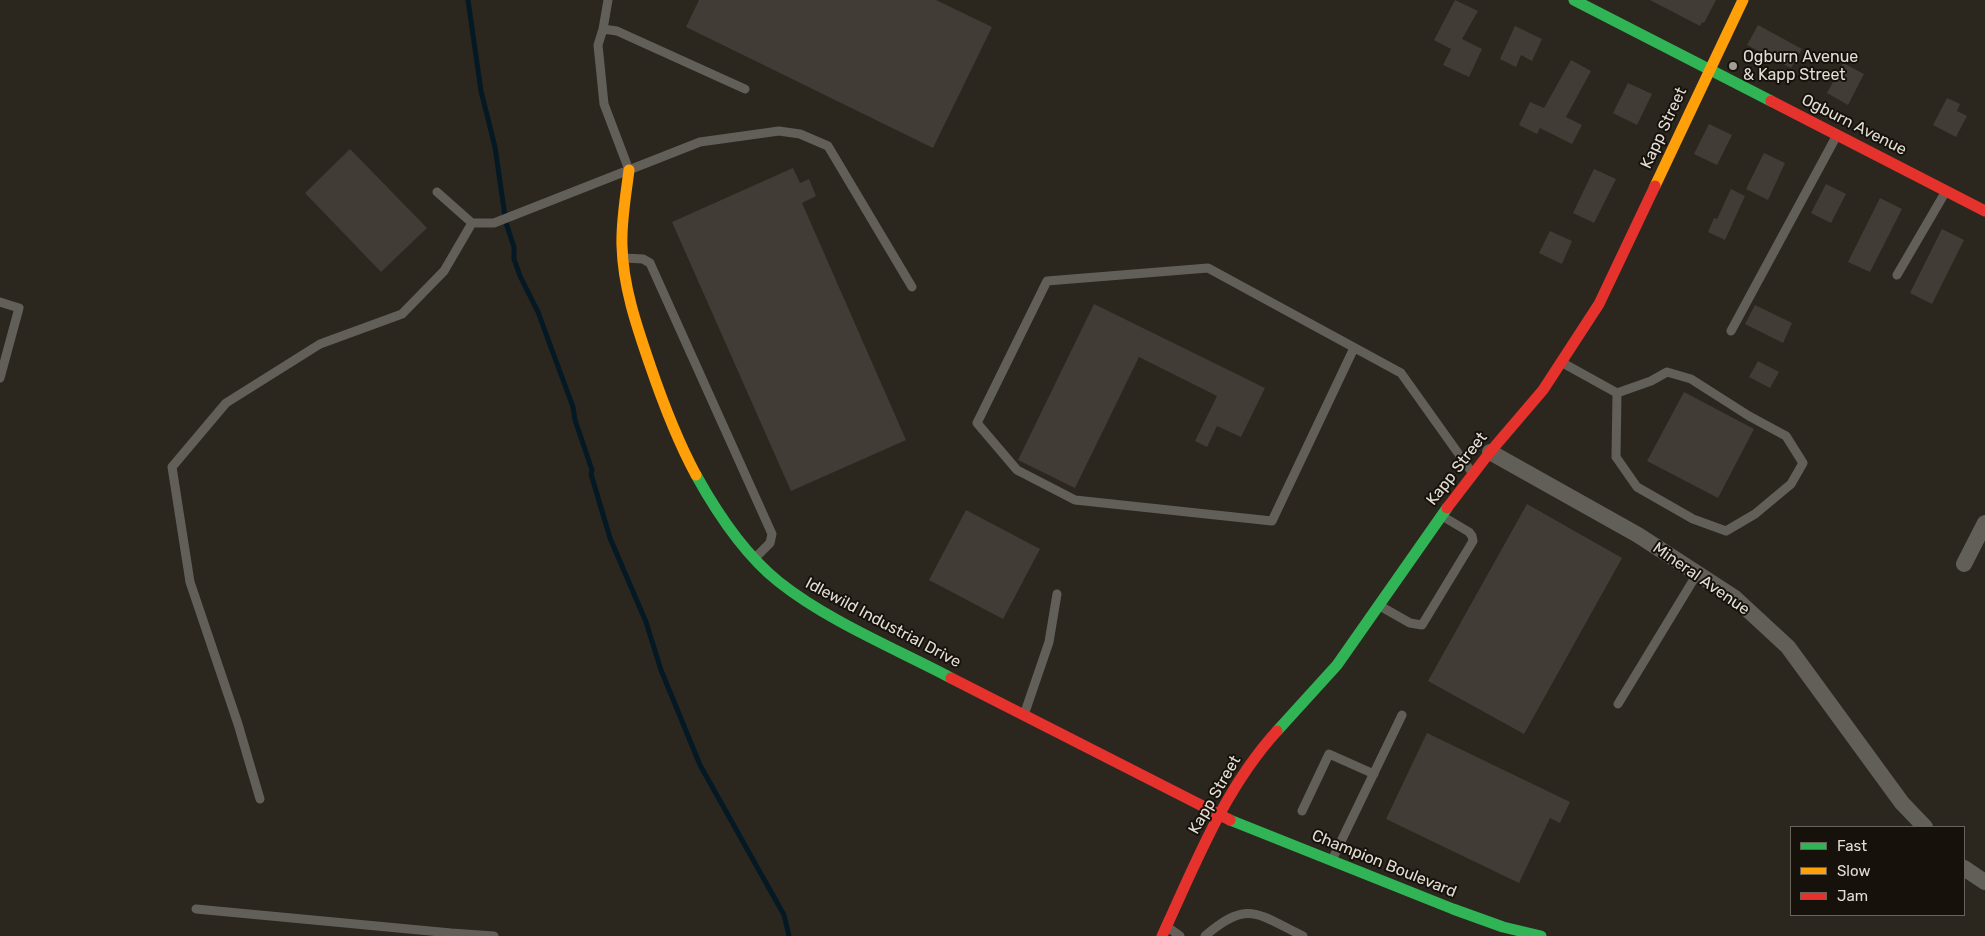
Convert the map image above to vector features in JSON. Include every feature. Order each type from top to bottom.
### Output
[{"type":"street","name":"Ogburn Avenue","points":[[1574,0],[1985,211]]},
{"type":"street","name":"Kapp Street","points":[[1164,931],[1218,815],[1262,747],[1337,665],[1380,606],[1441,515],[1490,452],[1543,390],[1599,304],[1743,0]]},
{"type":"street","name":"Idlewild Industrial Drive","points":[[629,170],[622,230],[623,258],[630,300],[640,338],[672,426],[691,469],[711,503],[734,535],[755,558],[783,585],[808,603],[1218,815]]},
{"type":"street","name":"Mineral Avenue","points":[[1490,452],[1638,535],[1735,598],[1788,647],[1902,802],[1924,826]]},
{"type":"street","points":[[1964,564],[1985,523]]},
{"type":"street","name":"Champion Boulevard","points":[[1218,815],[1470,915],[1503,927],[1540,936]]},
{"type":"street","points":[[1965,869],[1985,882]]},
{"type":"lane","points":[[608,0],[598,46],[604,104],[629,170]]},
{"type":"lane","points":[[603,29],[617,31],[746,89]]},
{"type":"lane","points":[[437,192],[472,223],[494,222],[700,142],[778,132],[800,134],[828,146],[912,287]]},
{"type":"lane","points":[[1731,331],[1837,134]]},
{"type":"lane","points":[[1897,276],[1946,191]]},
{"type":"lane","points":[[260,799],[238,724],[190,582],[172,468],[226,403],[320,344],[402,314],[444,271],[472,223]]},
{"type":"lane","points":[[623,258],[643,259],[650,263],[772,534],[770,543],[755,558]]},
{"type":"lane","points":[[1354,348],[1272,521],[1075,500],[1017,470],[977,423],[1047,281],[1208,268],[1402,373],[1473,474]]},
{"type":"lane","points":[[0,302],[19,308],[0,378]]},
{"type":"lane","points":[[1561,362],[1617,394]]},
{"type":"lane","points":[[1667,372],[1691,379],[1749,416],[1786,436],[1803,464],[1791,484],[1755,514],[1726,531],[1701,522],[1637,487],[1616,457],[1617,394],[1651,381],[1667,372]]},
{"type":"lane","points":[[1380,606],[1410,624],[1422,624],[1473,541],[1469,532],[1441,515]]},
{"type":"lane","points":[[1618,704],[1697,574]]},
{"type":"lane","points":[[1024,715],[1049,642],[1057,594]]},
{"type":"lane","points":[[1332,860],[1402,715]]},
{"type":"lane","points":[[1302,811],[1329,754],[1374,774]]},
{"type":"lane","points":[[196,909],[451,934],[494,936]]},
{"type":"lane","points":[[1205,936],[1233,916],[1251,912],[1303,936]]},
{"type":"lane","points":[[1164,931],[1180,936]]},
{"type":"building","points":[[699,0],[936,0],[992,27],[933,148],[686,27]]},
{"type":"building","points":[[1455,0],[1478,11],[1462,39],[1482,49],[1469,77],[1443,65],[1451,49],[1434,40]]},
{"type":"building","points":[[1650,0],[1716,0],[1704,23],[1702,22],[1700,26]]},
{"type":"building","points":[[1758,25],[1802,49],[1791,68],[1747,45]]},
{"type":"building","points":[[1515,26],[1542,39],[1532,61],[1521,55],[1516,67],[1500,59]]},
{"type":"building","points":[[1571,60],[1591,71],[1566,117],[1582,125],[1572,144],[1540,128],[1537,134],[1519,125],[1530,102],[1544,108]]},
{"type":"building","points":[[1843,63],[1864,74],[1848,105],[1827,93]]},
{"type":"building","points":[[1628,83],[1652,94],[1637,125],[1613,113]]},
{"type":"building","points":[[1947,98],[1960,104],[1957,111],[1967,116],[1956,137],[1933,125]]},
{"type":"building","points":[[1709,124],[1732,135],[1717,165],[1694,154]]},
{"type":"building","points":[[350,149],[427,228],[381,272],[305,193]]},
{"type":"building","points":[[1764,153],[1785,163],[1768,200],[1746,189]]},
{"type":"building","points":[[793,168],[800,183],[809,179],[816,196],[802,203],[906,440],[791,491],[672,222]]},
{"type":"building","points":[[1594,169],[1616,179],[1594,223],[1573,213]]},
{"type":"building","points":[[1826,184],[1846,194],[1831,223],[1811,213]]},
{"type":"building","points":[[1731,189],[1745,196],[1725,240],[1708,232],[1714,218],[1717,219]]},
{"type":"building","points":[[1880,198],[1902,209],[1870,272],[1848,262]]},
{"type":"building","points":[[1942,229],[1964,240],[1932,304],[1910,293]]},
{"type":"building","points":[[1550,231],[1572,241],[1562,264],[1539,253]]},
{"type":"building","points":[[1094,304],[1265,388],[1241,437],[1217,426],[1207,447],[1195,441],[1217,396],[1139,357],[1075,488],[1018,460]]},
{"type":"building","points":[[1755,305],[1792,323],[1783,343],[1745,324]]},
{"type":"building","points":[[1758,361],[1779,372],[1770,388],[1749,377]]},
{"type":"building","points":[[1684,392],[1754,429],[1718,498],[1647,461]]},
{"type":"building","points":[[1527,504],[1622,558],[1524,734],[1428,681]]},
{"type":"building","points":[[966,510],[1040,549],[1003,619],[929,580]]},
{"type":"building","points":[[1427,733],[1570,802],[1560,823],[1550,818],[1519,883],[1386,819]]},
{"type":"waterway","points":[[468,0],[481,91],[495,147],[506,223],[514,247],[514,259],[520,276],[538,312],[573,407],[575,420],[592,470],[591,474],[610,538],[646,622],[661,670],[700,765],[784,915],[789,936]]},
{"type":"traffic: fast","points":[[1574,0],[1771,101]]},
{"type":"traffic: fast","points":[[696,475],[713,504],[743,546],[779,582],[840,622],[951,678]]},
{"type":"traffic: fast","points":[[1277,731],[1337,665],[1447,508]]},
{"type":"traffic: fast","points":[[1230,820],[1453,909],[1503,927],[1541,936]]},
{"type":"traffic: slow","points":[[1655,186],[1743,0]]},
{"type":"traffic: slow","points":[[629,170],[622,237],[623,261],[628,292],[640,336],[660,393],[696,475]]},
{"type":"traffic: jam","points":[[1771,101],[1985,211]]},
{"type":"traffic: jam","points":[[1447,508],[1490,452],[1543,390],[1599,304],[1655,186]]},
{"type":"traffic: jam","points":[[951,678],[1230,820]]},
{"type":"traffic: jam","points":[[1162,936],[1199,855],[1226,803],[1241,778],[1277,731]]},
{"type":"place","name":"Ogburn Avenue & Kapp Street","points":[[1733,66]]}]
